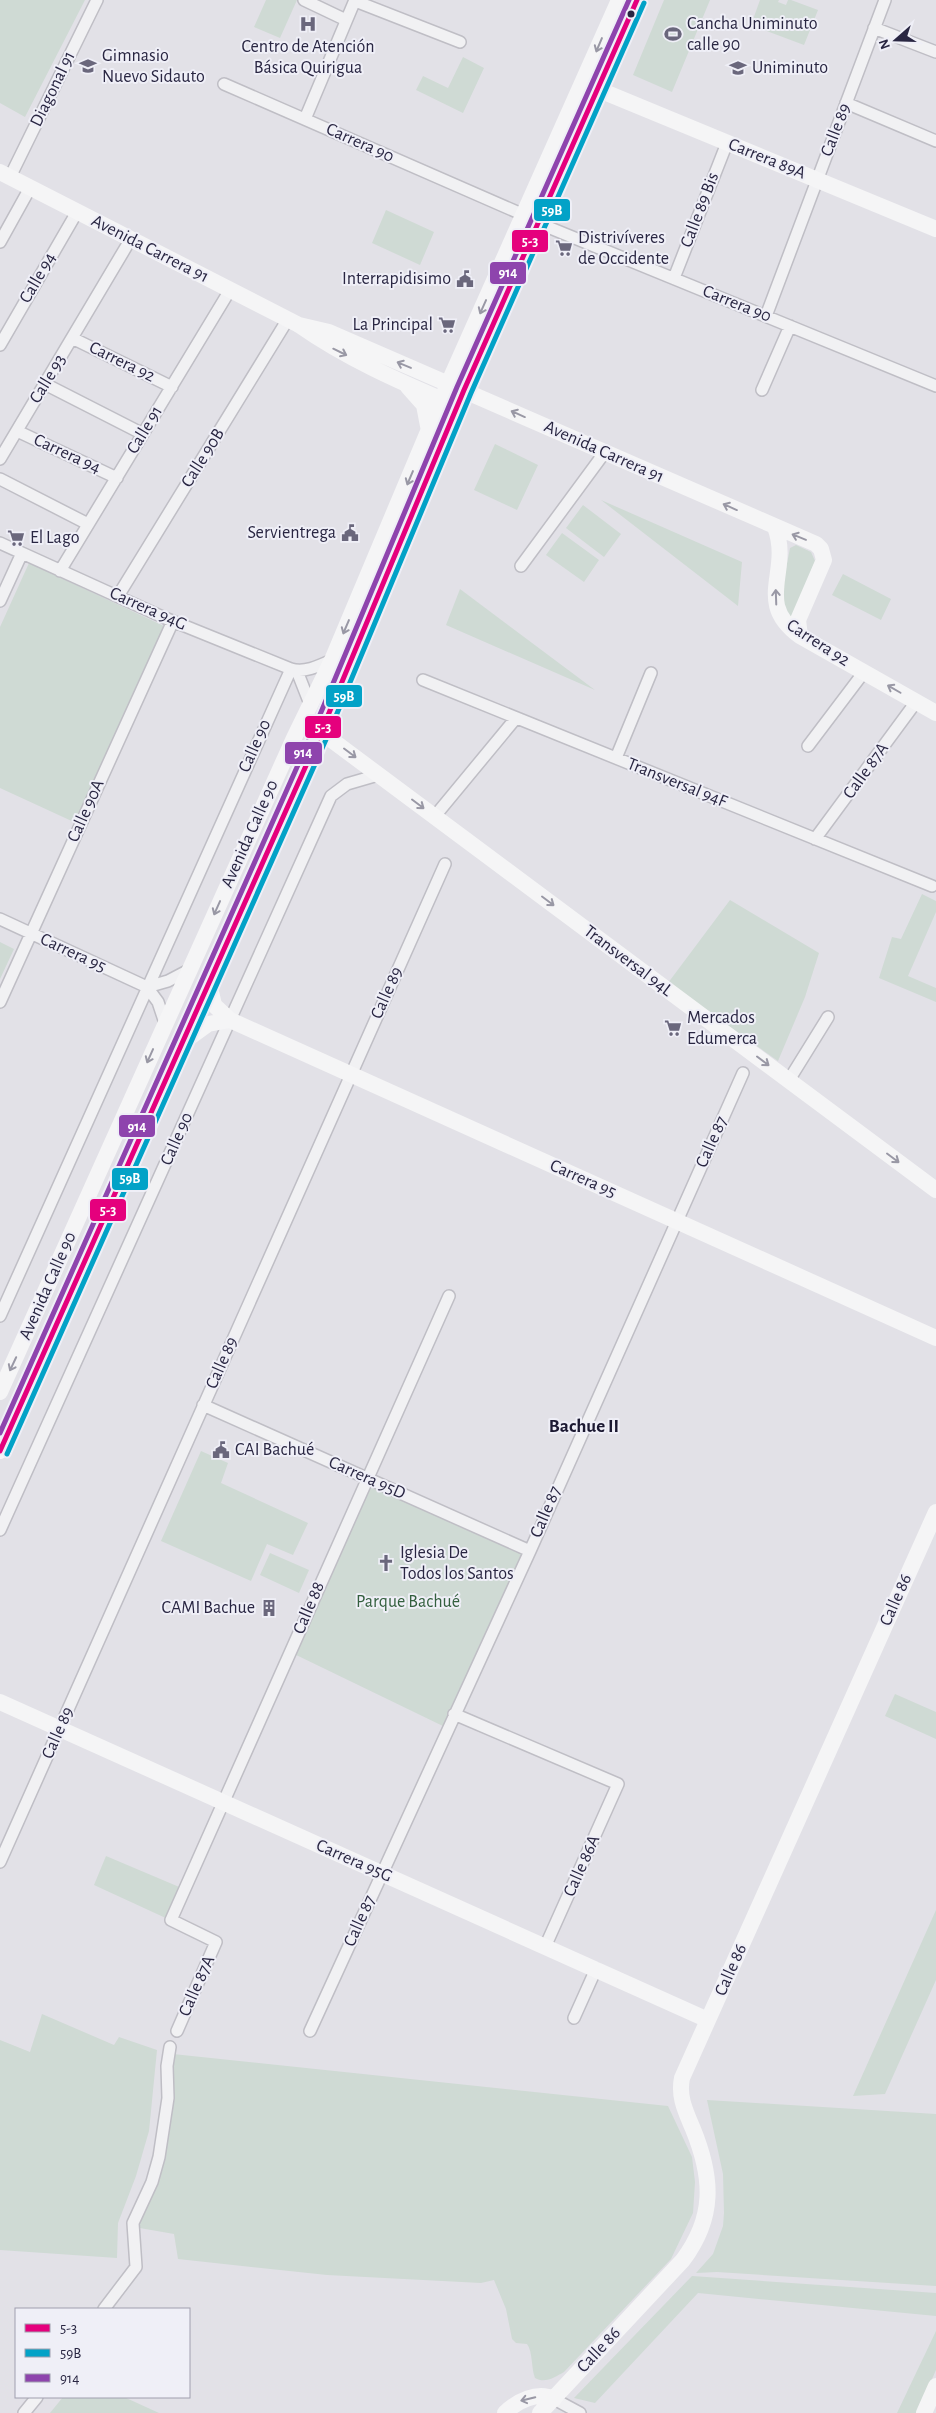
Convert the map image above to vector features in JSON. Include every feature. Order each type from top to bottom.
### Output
[{"type":"main road","name":"Avenida Calle 90","points":[[0,1451],[321,732],[449,403],[531,219],[619,0]]},
{"type":"main road","name":"Avenida Calle 90","points":[[531,219],[597,90],[637,0]]},
{"type":"main road","name":"Carrera 89A","points":[[597,90],[936,229]]},
{"type":"main road","name":"Avenida Carrera 91","points":[[5,175],[294,322],[330,347],[400,382],[449,403]]},
{"type":"main road","name":"Avenida Carrera 91","points":[[294,322],[329,332],[816,544],[824,556],[823,564],[798,620],[800,636]]},
{"type":"main road","points":[[400,382],[414,393],[424,405],[429,433]]},
{"type":"main road","name":"Avenida Calle 90","points":[[0,1392],[189,970],[310,704],[332,660],[429,433],[449,403]]},
{"type":"main road","name":"Carrera 92","points":[[775,527],[781,546],[776,588],[777,609],[783,622],[800,636],[936,713]]},
{"type":"main road","points":[[310,704],[321,732]]},
{"type":"main road","name":"Transversal 94L","points":[[321,732],[936,1190]]},
{"type":"main road","name":"Carrera 95","points":[[209,983],[214,1004],[230,1020],[936,1338]]},
{"type":"main road","points":[[182,1043],[208,1024],[230,1020]]},
{"type":"main road","name":"Calle 86","points":[[540,2413],[696,2244],[709,2201],[708,2174],[680,2089],[682,2078],[936,1512]]},
{"type":"main road","name":"Carrera 95G","points":[[0,1702],[708,2020]]},
{"type":"main road","points":[[924,2413],[936,2386]]},
{"type":"main road","points":[[505,2413],[519,2402],[528,2398],[546,2396],[554,2399]]},
{"type":"street","name":"Diagonal 91","points":[[5,175],[97,0]]},
{"type":"street","points":[[304,0],[346,20]]},
{"type":"street","points":[[305,119],[355,0],[460,42]]},
{"type":"street","name":"Calle 89","points":[[766,316],[885,0]]},
{"type":"street","points":[[874,28],[936,52]]},
{"type":"street","name":"Carrera 90","points":[[224,84],[531,219],[936,386]]},
{"type":"street","points":[[846,103],[936,141]]},
{"type":"street","name":"Calle 89 Bis","points":[[674,278],[726,143]]},
{"type":"street","points":[[0,242],[30,188]]},
{"type":"street","name":"Calle 94","points":[[0,345],[77,212]]},
{"type":"street","name":"Calle 93","points":[[0,459],[126,247]]},
{"type":"street","name":"Calle 91","points":[[60,570],[230,290]]},
{"type":"street","name":"Calle 90B","points":[[118,596],[294,322]]},
{"type":"street","points":[[762,390],[790,326]]},
{"type":"street","name":"Carrera 92","points":[[72,338],[172,387]]},
{"type":"street","points":[[45,384],[143,434]]},
{"type":"street","name":"Carrera 94","points":[[17,431],[117,478]]},
{"type":"street","points":[[521,566],[605,452]]},
{"type":"street","points":[[0,479],[88,524]]},
{"type":"street","name":"Carrera 94G","points":[[0,543],[173,621],[294,670]]},
{"type":"street","points":[[0,601],[22,553]]},
{"type":"street","name":"Calle 90A","points":[[0,1002],[173,621]]},
{"type":"street","points":[[310,704],[294,670],[308,669],[332,660]]},
{"type":"street","name":"Calle 90","points":[[0,1316],[147,987],[294,670]]},
{"type":"street","points":[[808,746],[864,672]]},
{"type":"street","points":[[616,758],[651,674]]},
{"type":"street","name":"Transversal 94F","points":[[423,680],[932,886]]},
{"type":"street","name":"Calle 87A","points":[[815,839],[916,702]]},
{"type":"street","points":[[434,816],[516,718]]},
{"type":"street","name":"Calle 90","points":[[0,1530],[331,796],[347,784],[378,775]]},
{"type":"street","name":"Calle 89","points":[[0,1862],[445,864]]},
{"type":"street","name":"Carrera 95","points":[[0,919],[147,987]]},
{"type":"street","points":[[165,1023],[158,1002],[147,987],[168,982],[189,970]]},
{"type":"street","points":[[789,1080],[828,1017]]},
{"type":"street","name":"Calle 87","points":[[310,2031],[530,1550],[744,1073]]},
{"type":"street","name":"Calle 88","points":[[216,1942],[171,1920],[366,1478],[449,1296]]},
{"type":"street","name":"Carrera 95D","points":[[203,1405],[530,1550]]},
{"type":"street","name":"Calle 86A","points":[[454,1714],[618,1784],[546,1947]]},
{"type":"street","name":"Calle 87A","points":[[177,2031],[216,1942]]},
{"type":"street","points":[[574,2018],[596,1970]]},
{"type":"street","points":[[105,2308],[136,2267],[133,2223],[149,2190],[159,2158],[168,2098],[167,2066],[170,2047]]},
{"type":"street","points":[[24,2413],[36,2398]]},
{"type":"street","points":[[554,2399],[580,2413]]},
{"type":"green space","points":[[0,0],[85,0],[25,117],[0,103]]},
{"type":"green space","points":[[266,0],[297,0],[280,38],[254,27]]},
{"type":"green space","name":"Cancha Uniminuto calle 90","points":[[664,0],[710,0],[672,92],[633,75]]},
{"type":"green space","points":[[760,0],[779,0],[778,2],[786,5],[788,0],[791,0],[818,10],[804,45],[751,25]]},
{"type":"green space","points":[[463,57],[484,68],[463,113],[416,90],[423,76],[448,88]]},
{"type":"green space","points":[[386,210],[434,232],[420,265],[372,243]]},
{"type":"green space","points":[[495,444],[538,465],[517,510],[474,490]]},
{"type":"green space","points":[[601,500],[742,562],[738,606]]},
{"type":"green space","points":[[583,505],[621,534],[604,557],[566,528]]},
{"type":"green space","points":[[562,533],[599,560],[584,582],[546,555]]},
{"type":"green space","points":[[796,545],[811,552],[815,561],[790,623],[781,595],[790,548]]},
{"type":"green space","points":[[29,563],[166,627],[76,823],[0,788],[0,627]]},
{"type":"green space","points":[[843,574],[891,599],[881,620],[832,595]]},
{"type":"green space","points":[[460,589],[595,690],[446,625]]},
{"type":"green space","points":[[922,894],[936,901],[936,912],[908,976],[936,988],[936,1002],[879,978],[892,937],[901,939]]},
{"type":"green space","points":[[730,900],[819,953],[805,997],[778,1061],[668,983]]},
{"type":"green space","points":[[0,942],[14,949],[0,979]]},
{"type":"green space","points":[[201,1451],[228,1463],[221,1483],[308,1523],[293,1555],[267,1544],[251,1581],[161,1541]]},
{"type":"green space","name":"Parque Bachué","points":[[367,1478],[527,1551],[447,1728],[290,1652]]},
{"type":"green space","points":[[270,1553],[309,1570],[299,1593],[260,1575]]},
{"type":"green space","points":[[895,1694],[936,1712],[936,1739],[885,1716]]},
{"type":"green space","points":[[106,1856],[184,1889],[170,1920],[94,1885]]},
{"type":"green space","points":[[936,1910],[936,1980],[885,2094],[853,2096]]},
{"type":"green space","points":[[42,2014],[114,2045],[119,2037],[157,2050],[149,2131],[136,2176],[118,2223],[117,2258],[0,2250],[0,2040],[30,2052]]},
{"type":"green space","points":[[173,2054],[668,2106],[692,2157],[695,2182],[693,2213],[671,2259],[564,2372],[550,2379],[539,2380],[535,2378],[529,2347],[527,2344],[516,2343],[512,2339],[506,2309],[494,2280],[481,2283],[327,2275],[178,2259],[174,2234],[134,2227],[166,2152],[162,2141]]},
{"type":"green space","points":[[707,2100],[936,2114],[936,2286],[717,2272],[696,2273],[713,2254],[723,2226],[724,2213],[723,2174]]},
{"type":"green space","points":[[692,2276],[936,2293],[936,2316],[698,2293],[595,2403],[574,2398]]},
{"type":"green space","points":[[936,2331],[936,2370],[917,2413],[897,2413]]},
{"type":"green space","points":[[62,2398],[126,2398],[159,2413],[50,2413]]},
{"type":"transit line","name":"914","points":[[0,1433],[314,729],[457,387],[629,0]]},
{"type":"transit line","name":"5-3","points":[[0,1451],[321,732],[464,390],[637,0]]},
{"type":"transit line","name":"59B","points":[[7,1454],[328,735],[471,393],[644,3]]},
{"type":"place","name":"Centro de Atención Básica Quirigua","points":[[308,24]]},
{"type":"place","name":"Cancha Uniminuto calle 90","points":[[673,34]]},
{"type":"place","name":"Gimnasio Nuevo Sidauto","points":[[88,66]]},
{"type":"place","name":"Uniminuto","points":[[738,68]]},
{"type":"place","name":"Distrivíveres de Occidente","points":[[564,248]]},
{"type":"place","name":"Interrapidisimo","points":[[465,279]]},
{"type":"place","name":"La Principal","points":[[447,325]]},
{"type":"place","name":"Servientrega","points":[[350,533]]},
{"type":"place","name":"El Lago","points":[[16,538]]},
{"type":"place","name":"Mercados Edumerca","points":[[673,1028]]},
{"type":"place","name":"CAI Bachué","points":[[221,1450]]},
{"type":"place","name":"Iglesia De Todos los Santos","points":[[386,1563]]},
{"type":"place","name":"CAMI Bachue","points":[[269,1608]]},
{"type":"district","name":"Bachue II","points":[[584,1426]]}]
